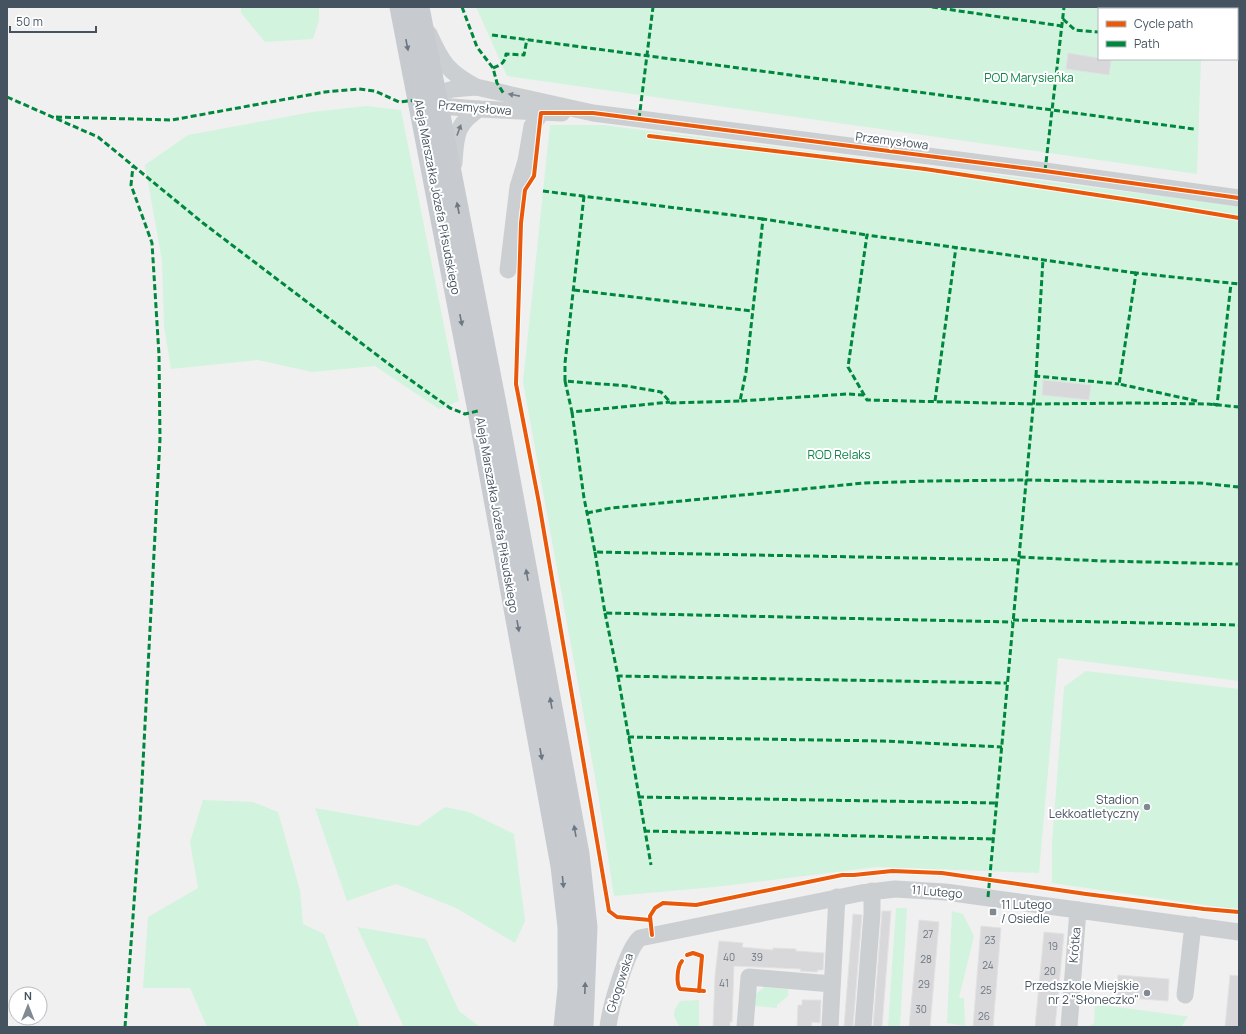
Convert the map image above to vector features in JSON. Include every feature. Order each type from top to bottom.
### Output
[{"type":"main road","name":"Aleja Marszałka Józefa Piłsudskiego","points":[[400,7],[431,100],[453,182],[497,409],[579,854],[587,927],[582,1027]]},
{"type":"main road","name":"Aleja Marszałka Józefa Piłsudskiego","points":[[420,12],[431,100],[480,419],[561,866],[568,927],[568,988],[564,1027]]},
{"type":"street","points":[[420,12],[445,66],[458,77],[476,87]]},
{"type":"street","name":"Przemysłowa","points":[[431,100],[453,89],[476,87],[542,107]]},
{"type":"street","name":"Przemysłowa","points":[[431,100],[479,109],[542,107],[593,113],[1045,171],[1239,198]]},
{"type":"street","points":[[508,270],[514,208],[518,187],[526,161],[532,126],[542,107]]},
{"type":"street","points":[[453,182],[455,142],[458,130],[462,122],[479,109]]},
{"type":"street","name":"11 Lutego","points":[[637,940],[647,936],[837,897],[872,891],[916,889],[1239,932]]},
{"type":"street","points":[[863,1027],[872,914],[872,891]]},
{"type":"street","points":[[830,1027],[837,897]]},
{"type":"street","name":"Krótka","points":[[1069,1027],[1078,910]]},
{"type":"street","points":[[1185,995],[1193,925]]},
{"type":"street","name":"Głogowska","points":[[608,1027],[613,1001],[630,952],[637,940]]},
{"type":"street","points":[[745,1027],[749,977],[832,984]]},
{"type":"green space","points":[[241,7],[319,7],[319,20],[313,39],[265,42],[241,13]]},
{"type":"green space","name":"POD Marysieńka","points":[[476,7],[1203,7],[1098,8],[1098,60],[1201,60],[1197,174],[507,76]]},
{"type":"green space","points":[[366,106],[401,110],[459,401],[439,409],[375,366],[312,372],[258,360],[171,369],[164,327],[162,261],[145,165],[188,135],[312,112]]},
{"type":"green space","name":"ROD Relaks","points":[[550,125],[603,125],[1239,206],[1239,681],[1058,658],[1039,873],[876,867],[715,887],[614,896],[597,788],[523,382]]},
{"type":"green space","name":"Stadion Lekkoatletyczny","points":[[1086,671],[1239,689],[1239,910],[1052,883],[1052,843],[1064,687]]},
{"type":"green space","points":[[203,800],[253,802],[278,812],[300,890],[303,924],[324,934],[360,1027],[207,1027],[190,988],[143,988],[148,917],[198,888],[190,842]]},
{"type":"green space","points":[[445,807],[469,812],[514,834],[525,921],[515,943],[456,908],[396,884],[347,901],[315,808],[418,826]]},
{"type":"green space","points":[[896,908],[907,908],[900,1027],[888,1027]]},
{"type":"green space","points":[[952,911],[963,914],[974,936],[959,998],[964,998],[965,1026],[947,1023]]},
{"type":"green space","points":[[357,927],[426,939],[459,1011],[480,1027],[404,1027]]},
{"type":"green space","points":[[764,987],[788,989],[788,996],[777,1005],[777,1008],[754,1006],[755,995]]},
{"type":"green space","points":[[699,1000],[699,1027],[680,1027],[674,1016],[674,1011],[680,1001]]},
{"type":"green space","points":[[1095,1004],[1188,1016],[1181,1027],[1089,1027],[1094,1023]]},
{"type":"building","points":[[1068,53],[1098,58],[1098,60],[1111,60],[1109,75],[1066,69]]},
{"type":"building","points":[[1043,380],[1091,385],[1089,400],[1042,395]]},
{"type":"building","points":[[882,911],[891,911],[882,1027],[873,1027]]},
{"type":"building","points":[[853,914],[862,915],[853,1027],[844,1027]]},
{"type":"building","points":[[919,920],[939,922],[930,1027],[909,1027]]},
{"type":"building","points":[[981,926],[1001,928],[993,1027],[973,1027]]},
{"type":"building","points":[[1044,932],[1064,934],[1055,1027],[1035,1027]]},
{"type":"building","points":[[719,941],[743,943],[742,947],[773,950],[773,948],[796,949],[796,951],[824,953],[823,970],[818,970],[817,972],[800,971],[801,969],[734,966],[732,1022],[730,1022],[730,1027],[713,1027],[715,975]]},
{"type":"building","points":[[1118,975],[1169,979],[1168,1001],[1116,997]]},
{"type":"building","points":[[1230,975],[1239,976],[1239,1027],[1225,1027]]},
{"type":"building","points":[[802,1000],[821,1000],[820,1023],[812,1022],[811,1027],[797,1027],[798,1005],[802,1005]]},
{"type":"marked path","points":[[462,7],[477,47],[493,68],[497,83],[504,94]]},
{"type":"marked path","points":[[639,119],[653,7]]},
{"type":"marked path","points":[[932,7],[1062,26]]},
{"type":"marked path","points":[[1045,171],[1064,7]]},
{"type":"marked path","points":[[1063,19],[1075,30],[1098,32]]},
{"type":"marked path","points":[[492,35],[1194,129]]},
{"type":"marked path","points":[[493,68],[505,60],[506,54],[524,55],[527,39]]},
{"type":"marked path","points":[[56,117],[172,120],[325,92],[359,89],[375,91],[399,102],[418,100]]},
{"type":"marked path","points":[[7,97],[98,137],[203,223],[402,374],[450,408],[465,414],[478,411]]},
{"type":"marked path","points":[[125,1027],[140,820],[160,439],[159,355],[152,243],[131,185],[133,166]]},
{"type":"marked path","points":[[543,191],[763,219]]},
{"type":"marked path","points":[[584,196],[565,363],[565,381],[627,386],[661,392],[671,403],[740,401]]},
{"type":"marked path","points":[[864,395],[847,394],[740,401],[746,372],[763,219],[867,235]]},
{"type":"marked path","points":[[1136,273],[867,235],[848,367],[867,400],[1034,404],[1208,404],[1239,407]]},
{"type":"marked path","points":[[935,401],[956,247]]},
{"type":"marked path","points":[[1036,376],[1043,259]]},
{"type":"marked path","points":[[1197,401],[1119,384],[1136,273],[1239,284]]},
{"type":"marked path","points":[[1213,404],[1217,405],[1231,284]]},
{"type":"marked path","points":[[574,290],[752,311]]},
{"type":"marked path","points":[[1019,557],[1036,376],[1119,384]]},
{"type":"marked path","points":[[565,381],[572,412],[670,402]]},
{"type":"marked path","points":[[572,412],[584,498],[595,552],[1019,560]]},
{"type":"marked path","points":[[587,513],[611,508],[864,483],[1025,480],[1200,483],[1239,487]]},
{"type":"marked path","points":[[595,552],[605,613],[1012,622]]},
{"type":"marked path","points":[[988,897],[1019,557],[1102,561],[1239,564]]},
{"type":"marked path","points":[[605,613],[618,676],[1007,683]]},
{"type":"marked path","points":[[1013,620],[1239,625]]},
{"type":"marked path","points":[[618,676],[651,865]]},
{"type":"marked path","points":[[628,737],[883,741],[1002,747]]},
{"type":"marked path","points":[[638,797],[996,803]]},
{"type":"marked path","points":[[644,831],[994,839]]},
{"type":"cycle path","points":[[650,920],[617,917],[609,911],[539,503],[516,384],[521,223],[525,190],[534,176],[541,113],[593,113],[1045,171],[1239,198]]},
{"type":"cycle path","points":[[649,136],[925,169],[1239,218]]},
{"type":"cycle path","points":[[652,935],[650,916],[655,908],[663,903],[696,905],[842,875],[892,871],[942,873],[1086,894],[1239,912]]},
{"type":"cycle path","points":[[687,955],[693,953],[702,956],[699,991]]},
{"type":"cycle path","points":[[682,961],[679,967],[678,975],[680,989],[704,991]]},
{"type":"place","name":"Stadion Lekkoatletyczny","points":[[1147,807]]},
{"type":"place","name":"11 Lutego / Osiedle","points":[[993,912]]},
{"type":"place","name":"Przedszkole Miejskie nr 2 \"Słoneczko\"","points":[[1147,993]]}]
